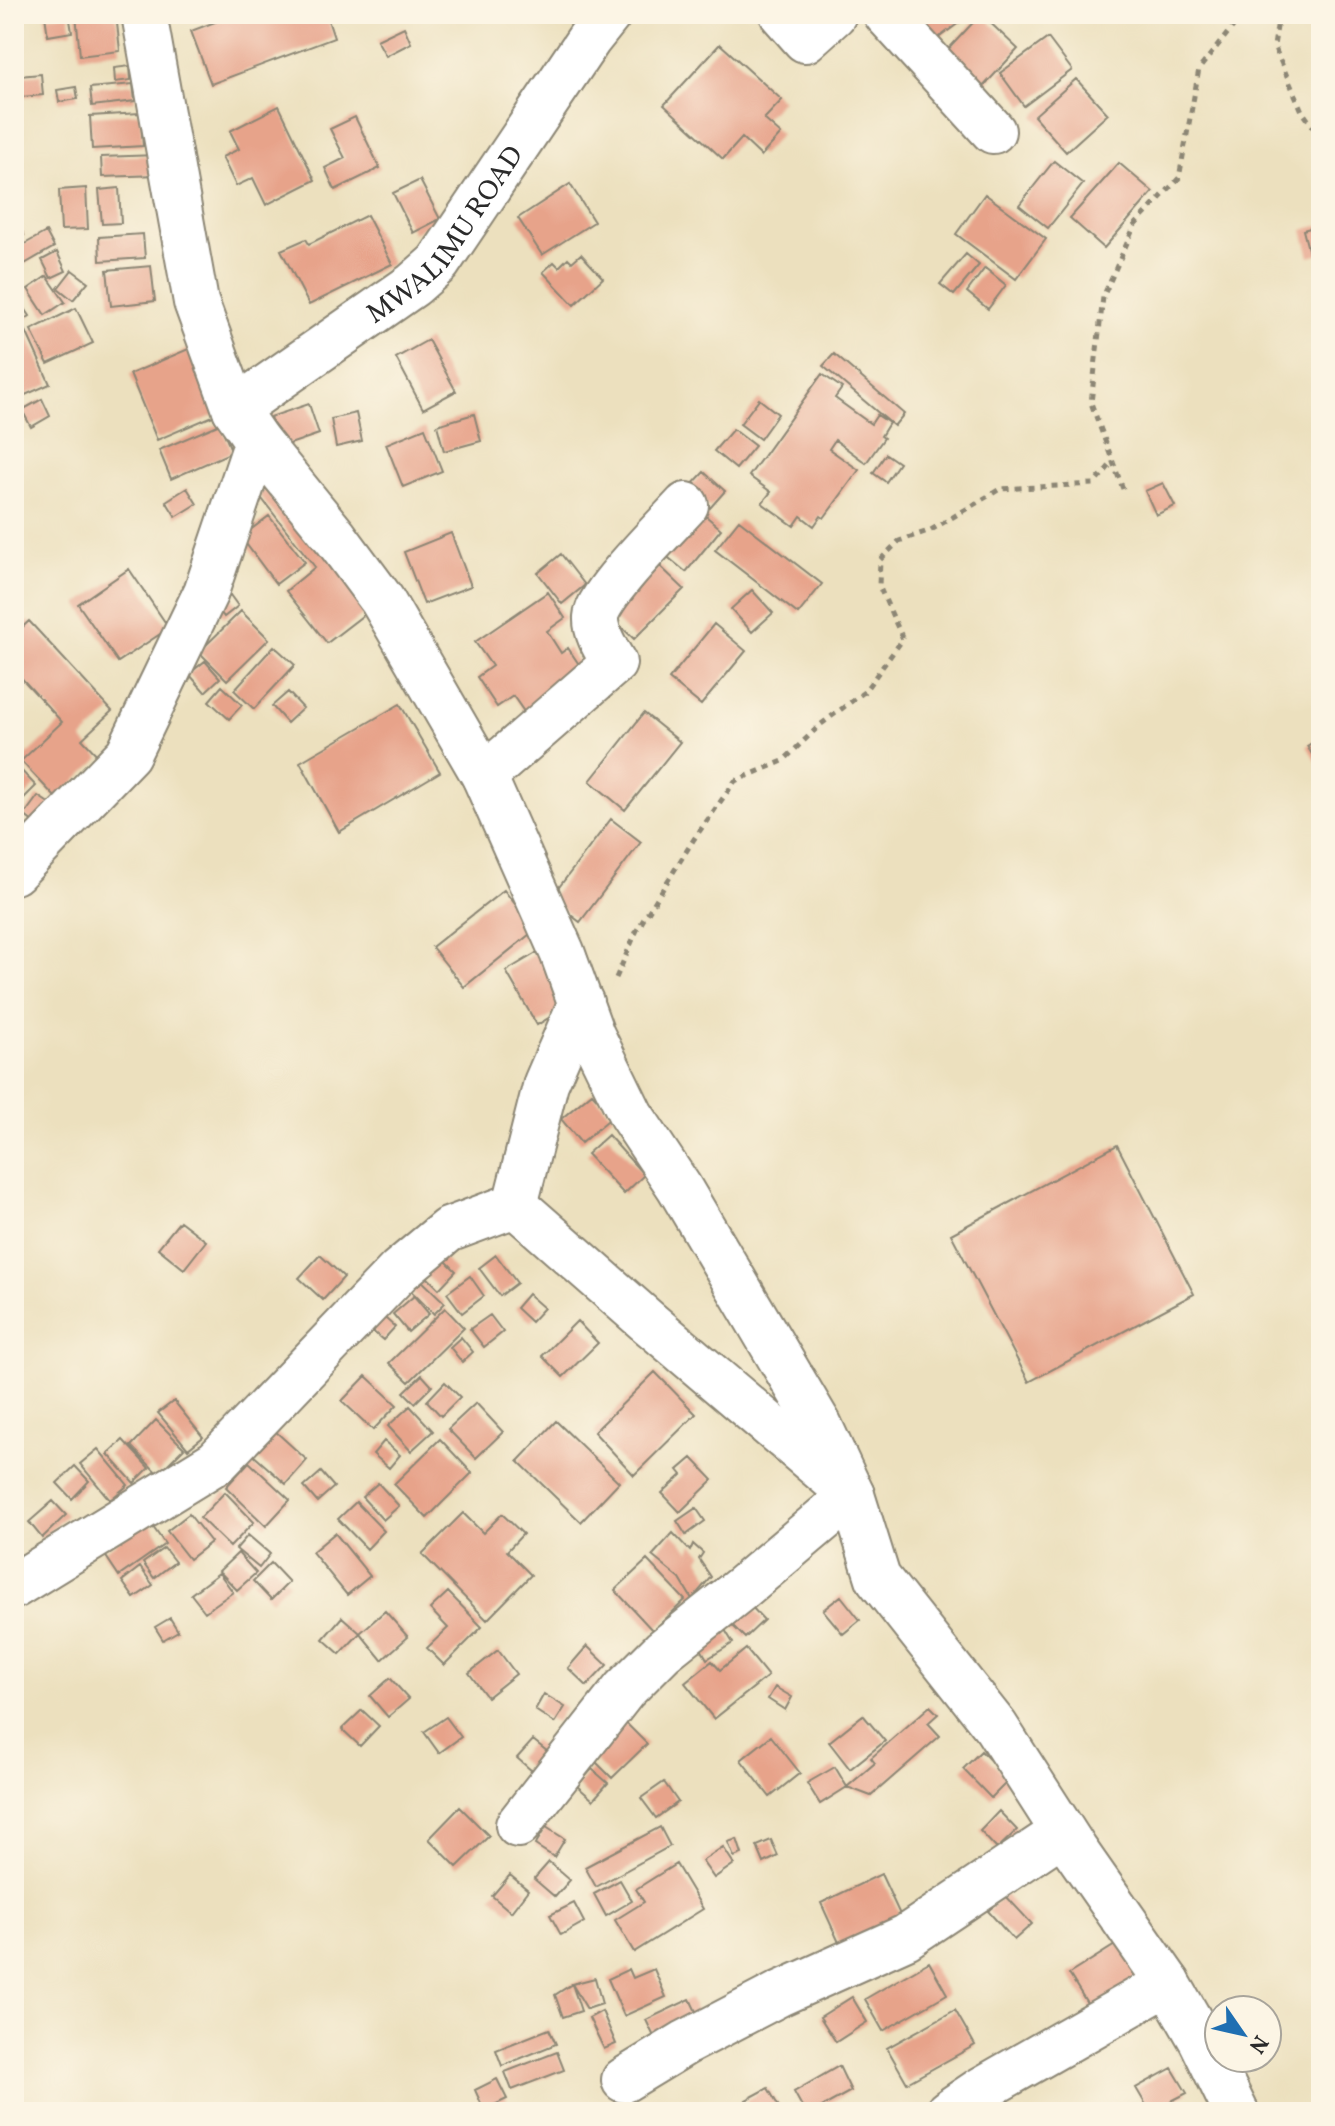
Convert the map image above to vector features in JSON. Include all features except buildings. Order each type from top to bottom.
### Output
[{"type":"street","points":[[144,14],[196,302],[246,425],[382,600],[484,776],[562,952],[586,1018],[631,1115],[679,1187],[820,1426],[852,1495],[878,1578],[996,1727],[1063,1832],[1168,1983],[1201,2040],[1236,2112]]},
{"type":"street","name":"MWALIMU ROAD","points":[[246,425],[438,263],[609,14]]},
{"type":"street","points":[[782,14],[805,40],[834,14]]},
{"type":"street","points":[[886,14],[993,131]]},
{"type":"street","points":[[14,872],[128,754],[206,592],[246,425]]},
{"type":"street","points":[[484,776],[614,663],[597,630],[596,613],[607,594],[686,505]]},
{"type":"street","points":[[515,1205],[546,1083],[586,1018]]},
{"type":"street","points":[[515,1205],[852,1495]]},
{"type":"street","points":[[14,1586],[216,1462],[399,1271],[448,1230],[515,1205]]},
{"type":"street","points":[[518,1825],[624,1690],[663,1651],[852,1495]]},
{"type":"street","points":[[624,2080],[685,2043],[779,1994],[906,1937],[1063,1832]]},
{"type":"street","points":[[948,2112],[982,2089],[1168,1983]]},
{"type":"path","points":[[1123,489],[1091,403],[1103,297],[1135,225],[1179,178],[1199,69],[1243,14]]},
{"type":"path","points":[[1279,14],[1274,46],[1302,111],[1321,138]]},
{"type":"path","points":[[586,1018],[694,839],[735,781],[783,761],[820,725],[864,692],[903,639],[879,586],[880,560],[899,541],[931,530],[1000,489],[1094,484],[1113,462]]}]
